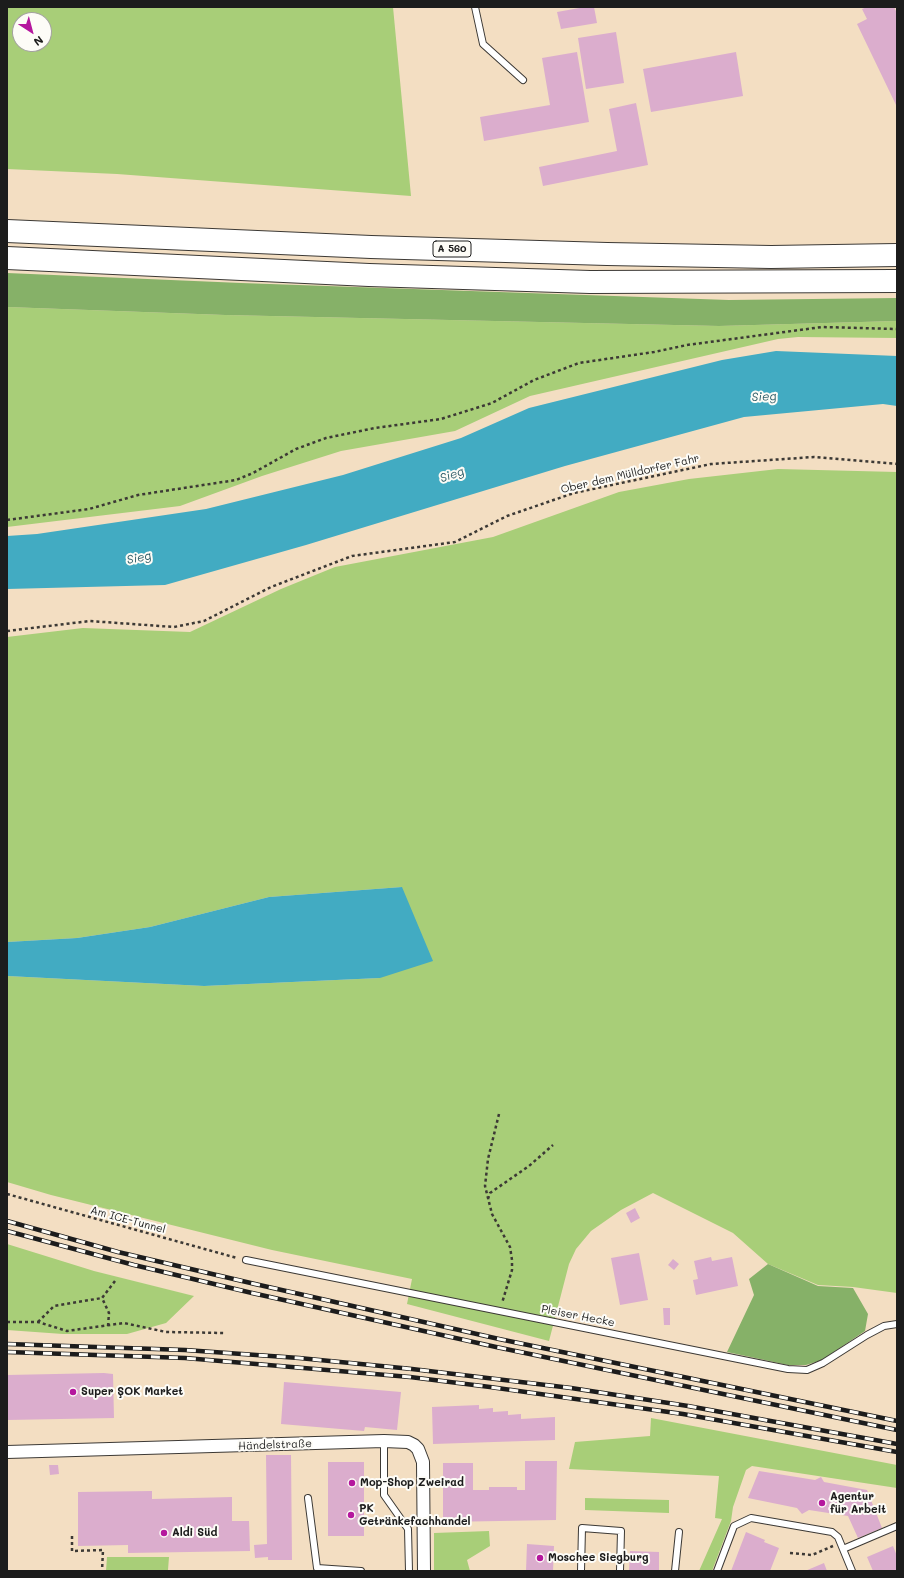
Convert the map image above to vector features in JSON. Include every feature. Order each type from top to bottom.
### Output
[{"type":"highway","name":"A 560","points":[[7,231],[363,247],[599,254],[772,257],[897,255]]},
{"type":"highway","points":[[7,258],[361,274],[590,282],[897,282]]},
{"type":"street","name":"Händelstraße","points":[[7,1452],[408,1442],[414,1445],[421,1456],[424,1475],[424,1571]]},
{"type":"lane","points":[[476,7],[483,44],[523,80]]},
{"type":"lane","name":"Pleiser Hecke","points":[[246,1260],[794,1369],[807,1370],[823,1363],[884,1326],[897,1324]]},
{"type":"lane","points":[[384,1442],[384,1495],[408,1529],[409,1571]]},
{"type":"lane","points":[[308,1498],[317,1568],[361,1571]]},
{"type":"lane","points":[[717,1571],[734,1526],[751,1518],[832,1532],[838,1537],[852,1571]]},
{"type":"lane","points":[[842,1546],[897,1526]]},
{"type":"lane","points":[[581,1571],[582,1528],[621,1530],[620,1571]]},
{"type":"lane","points":[[675,1571],[679,1532]]},
{"type":"path","points":[[7,520],[89,509],[138,495],[236,480],[253,473],[296,449],[326,438],[375,428],[441,419],[492,403],[534,380],[579,363],[654,352],[687,345],[822,327],[897,329]]},
{"type":"path","name":"Ober dem Mülldorfer Fahr","points":[[7,631],[90,621],[174,627],[204,621],[271,587],[352,556],[456,542],[507,516],[574,493],[711,464],[814,458],[897,464]]},
{"type":"path","points":[[499,1114],[488,1159],[485,1186],[492,1214],[510,1247],[512,1260],[512,1270],[500,1311]]},
{"type":"path","points":[[488,1199],[490,1193],[529,1166],[553,1145]]},
{"type":"path","name":"Am ICE-Tunnel","points":[[7,1194],[246,1260]]},
{"type":"path","points":[[38,1322],[54,1306],[102,1298],[115,1281]]},
{"type":"path","points":[[102,1298],[109,1313],[108,1326]]},
{"type":"path","points":[[7,1322],[38,1322],[66,1331],[124,1324],[166,1332],[224,1332]]},
{"type":"path","points":[[72,1536],[72,1551],[103,1550],[102,1571]]},
{"type":"path","points":[[790,1554],[812,1555],[842,1546]]},
{"type":"green space","points":[[7,7],[393,7],[411,196],[117,174],[7,169]]},
{"type":"green space","points":[[7,273],[241,283],[729,300],[897,298],[897,321],[719,326],[225,315],[7,307]]},
{"type":"green space","points":[[7,307],[225,315],[719,326],[897,321],[897,338],[798,337],[778,339],[530,396],[455,431],[341,451],[262,476],[180,506],[7,527]]},
{"type":"green space","points":[[778,469],[897,472],[897,1293],[853,1287],[818,1285],[768,1264],[733,1233],[653,1193],[621,1210],[591,1231],[576,1249],[569,1264],[549,1341],[407,1304],[412,1279],[272,1250],[51,1195],[7,1182],[7,976],[204,986],[380,978],[402,887],[269,897],[150,927],[77,938],[7,942],[7,637],[83,628],[190,632],[281,589],[335,567],[493,537],[619,492],[689,479]]},
{"type":"green space","points":[[7,1244],[94,1271],[194,1296],[166,1323],[127,1334],[63,1334],[7,1330]]},
{"type":"green space","points":[[768,1264],[818,1286],[853,1288],[868,1314],[865,1331],[822,1360],[806,1365],[788,1365],[727,1352],[754,1295],[749,1279]]},
{"type":"green space","points":[[651,1418],[897,1465],[897,1488],[752,1466],[746,1470],[733,1507],[731,1521],[712,1571],[699,1571],[722,1519],[715,1518],[719,1476],[569,1469],[575,1442],[650,1436]]},
{"type":"green space","points":[[585,1498],[669,1500],[669,1513],[585,1510]]},
{"type":"green space","points":[[489,1531],[490,1546],[467,1560],[470,1571],[434,1571],[434,1533]]},
{"type":"green space","points":[[107,1557],[169,1557],[168,1570],[106,1571]]},
{"type":"water","name":"Sieg","points":[[776,351],[897,356],[897,406],[883,404],[744,417],[565,466],[306,545],[165,585],[7,589],[7,536],[37,534],[206,509],[343,475],[461,438],[529,408],[722,360]]},
{"type":"water","points":[[402,887],[433,961],[380,978],[204,986],[7,976],[7,942],[77,938],[150,927],[269,897]]},
{"type":"building","points":[[585,7],[594,7],[597,23],[561,29],[557,12]]},
{"type":"building","points":[[867,7],[894,7],[897,13],[897,107],[857,24],[867,19],[862,9]]},
{"type":"building","points":[[616,32],[624,83],[586,89],[578,38]]},
{"type":"building","points":[[577,52],[589,122],[484,141],[480,117],[550,105],[542,58]]},
{"type":"building","points":[[736,52],[743,96],[651,112],[643,69]]},
{"type":"building","points":[[636,103],[648,165],[543,186],[539,167],[617,151],[609,109]]},
{"type":"building","points":[[635,1208],[640,1218],[631,1223],[626,1213]]},
{"type":"building","points":[[639,1253],[648,1300],[620,1305],[611,1258]]},
{"type":"building","points":[[711,1257],[712,1261],[732,1257],[738,1286],[696,1295],[693,1280],[698,1279],[694,1261]]},
{"type":"building","points":[[673,1259],[679,1264],[674,1270],[668,1265]]},
{"type":"building","points":[[663,1308],[670,1308],[670,1325],[664,1325]]},
{"type":"building","points":[[113,1374],[114,1418],[7,1420],[7,1375]]},
{"type":"building","points":[[284,1382],[401,1392],[397,1430],[365,1427],[364,1431],[281,1424]]},
{"type":"building","points":[[479,1405],[479,1409],[493,1408],[493,1412],[508,1411],[508,1415],[521,1414],[521,1419],[555,1417],[555,1440],[433,1444],[432,1407]]},
{"type":"building","points":[[266,1455],[291,1455],[292,1560],[268,1560],[268,1557],[255,1558],[254,1545],[267,1544]]},
{"type":"building","points":[[525,1461],[557,1461],[556,1520],[443,1522],[443,1463],[473,1463],[473,1490],[489,1490],[489,1487],[517,1487],[517,1490],[525,1490]]},
{"type":"building","points":[[328,1462],[364,1462],[364,1536],[328,1536]]},
{"type":"building","points":[[49,1465],[58,1465],[59,1474],[50,1475]]},
{"type":"building","name":"Agentur für Arbeit","points":[[759,1471],[815,1480],[821,1477],[824,1482],[867,1490],[882,1528],[858,1538],[848,1516],[809,1510],[802,1514],[797,1508],[748,1498]]},
{"type":"building","name":"Aldi Süd","points":[[152,1491],[152,1499],[232,1497],[232,1521],[249,1521],[250,1551],[128,1553],[128,1545],[78,1546],[78,1492]]},
{"type":"building","points":[[746,1532],[779,1548],[770,1571],[731,1571]]},
{"type":"building","name":"Moschee Siegburg","points":[[527,1544],[554,1546],[553,1571],[526,1571]]},
{"type":"building","points":[[893,1546],[897,1556],[897,1571],[873,1571],[867,1557]]},
{"type":"building","points":[[630,1551],[659,1552],[659,1571],[629,1571]]},
{"type":"building","points":[[824,1563],[827,1571],[805,1571]]},
{"type":"railway","points":[[7,1221],[118,1252],[499,1339],[897,1421]]},
{"type":"railway","points":[[7,1231],[134,1265],[252,1293],[496,1347],[897,1430]]},
{"type":"railway","points":[[7,1344],[185,1350],[299,1358],[412,1369],[571,1388],[688,1406],[897,1444]]},
{"type":"railway","points":[[7,1352],[185,1358],[410,1377],[683,1414],[897,1452]]},
{"type":"place","name":"Super ŞOK Market","points":[[73,1392]]},
{"type":"place","name":"Mop-Shop Zweirad","points":[[352,1483]]},
{"type":"place","name":"Agentur für Arbeit","points":[[822,1503]]},
{"type":"place","name":"PK Getränkefachhandel","points":[[351,1515]]},
{"type":"place","name":"Aldi Süd","points":[[164,1533]]},
{"type":"place","name":"Moschee Siegburg","points":[[540,1558]]}]
